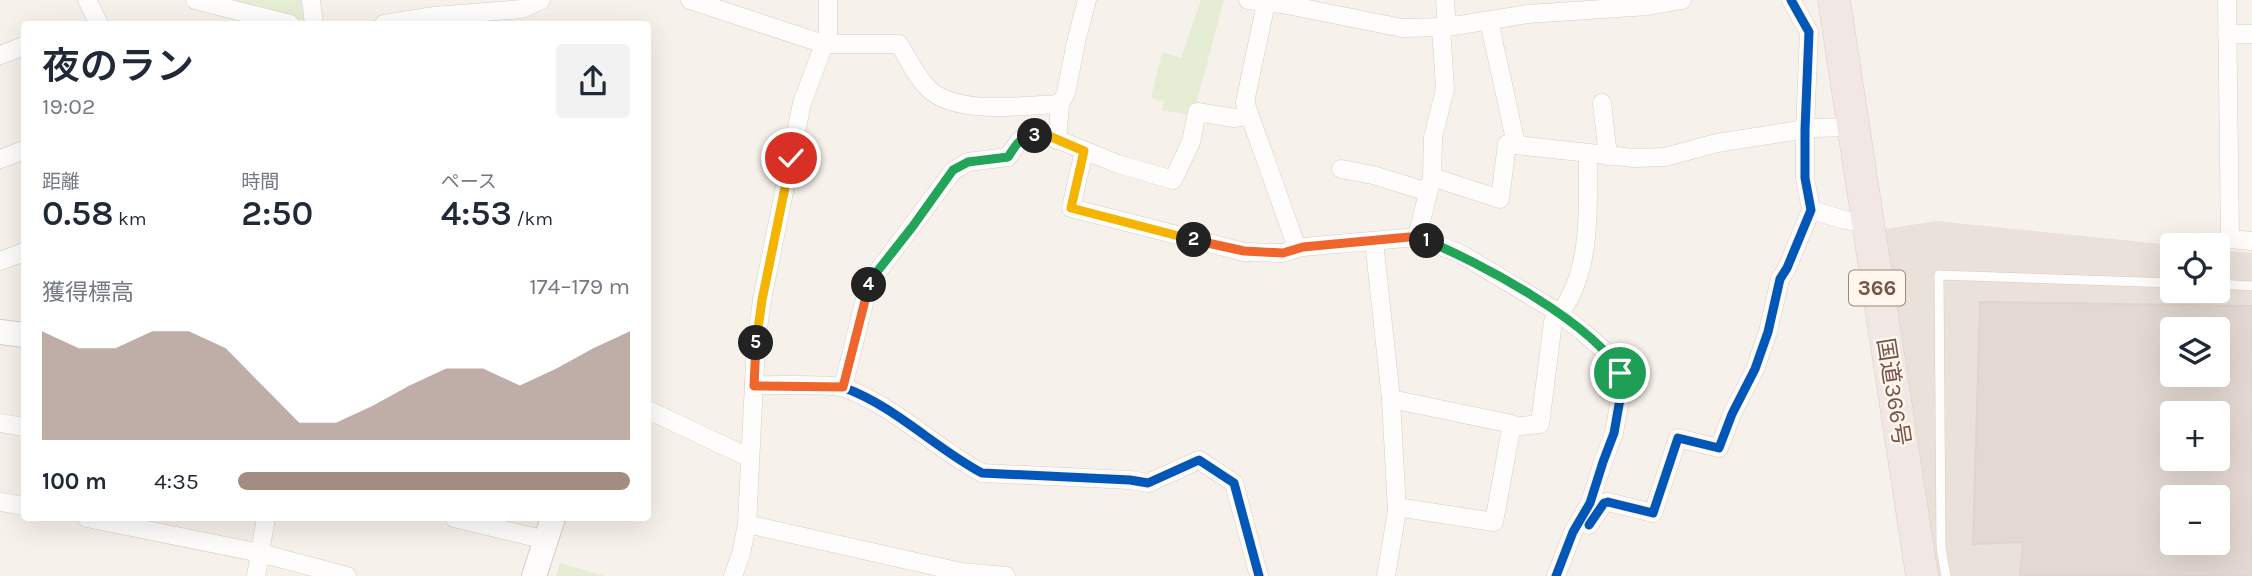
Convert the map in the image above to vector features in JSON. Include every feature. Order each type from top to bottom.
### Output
[{"type":"highway","name":"国道366号","points":[[1834,0],[1922,576]]},
{"type":"street","points":[[87,0],[93,21]]},
{"type":"street","points":[[195,0],[278,21]]},
{"type":"street","points":[[311,0],[314,21]]},
{"type":"street","points":[[403,21],[522,9],[541,0]]},
{"type":"street","points":[[690,0],[716,3],[824,44],[900,44],[918,77],[932,92],[963,104],[985,107],[1060,104]]},
{"type":"street","points":[[733,576],[747,524],[756,343],[762,300],[802,103],[828,34],[828,0]]},
{"type":"street","points":[[1057,140],[1060,104],[1066,93],[1087,0]]},
{"type":"street","points":[[1417,237],[1430,184],[1433,137],[1445,89],[1445,0]]},
{"type":"street","points":[[1297,248],[1245,102],[1256,53],[1257,1],[1402,28],[1444,27],[1528,14],[1648,6],[1682,0]]},
{"type":"street","points":[[1564,558],[1604,503],[1612,502],[1653,513],[1678,438],[1719,448],[1732,414],[1755,369],[1768,332],[1780,279],[1811,210],[1805,178],[1809,32],[1791,0]]},
{"type":"street","points":[[2227,0],[2230,239],[2252,241]]},
{"type":"street","points":[[1489,20],[1516,144]]},
{"type":"street","points":[[2227,34],[2252,34]]},
{"type":"street","points":[[0,55],[21,47]]},
{"type":"street","points":[[1602,103],[1608,156]]},
{"type":"street","points":[[843,387],[869,283],[953,170],[968,162],[1008,157],[1026,136],[1049,136],[1118,164],[1173,180],[1191,142],[1197,112],[1234,118],[1248,116]]},
{"type":"street","points":[[1341,169],[1430,184],[1500,200],[1507,144],[1608,156],[1665,157],[1717,143],[1805,130],[1853,127]]},
{"type":"street","points":[[0,159],[21,151]]},
{"type":"street","points":[[1084,151],[1071,208],[1244,251],[1283,253],[1297,248],[1417,237],[1461,254],[1560,314],[1607,353],[1620,373],[1621,387],[1614,433],[1591,503],[1573,532],[1556,576]]},
{"type":"street","points":[[1512,427],[1540,424],[1553,321],[1560,314],[1572,291],[1585,257],[1588,154]]},
{"type":"street","points":[[1811,210],[1867,224]]},
{"type":"street","points":[[1374,241],[1391,399],[1397,506],[1386,576]]},
{"type":"street","points":[[0,261],[21,253]]},
{"type":"street","points":[[0,332],[21,335]]},
{"type":"street","points":[[754,386],[843,387],[890,411],[982,473],[1148,483],[1199,460],[1234,483],[1259,576]]},
{"type":"street","points":[[1391,399],[1512,424],[1494,522],[1397,506]]},
{"type":"street","points":[[651,411],[750,458]]},
{"type":"street","points":[[0,423],[21,426]]},
{"type":"street","points":[[0,502],[21,506]]},
{"type":"street","points":[[102,521],[260,553],[347,576]]},
{"type":"street","points":[[256,576],[265,521]]},
{"type":"street","points":[[480,521],[549,529],[534,576]]},
{"type":"street","points":[[747,524],[961,574],[1006,576]]},
{"type":"lane","points":[[1946,576],[1941,548],[1939,275],[2160,283]]},
{"type":"lane","points":[[2230,285],[2252,286]]},
{"type":"shaded area","points":[[1936,221],[2160,244],[2160,303],[2230,303],[2230,251],[2252,253],[2252,576],[1933,576],[1885,229]]},
{"type":"green space","points":[[230,0],[302,0],[305,21]]},
{"type":"green space","points":[[1201,0],[1224,0],[1193,116],[1162,110],[1164,101],[1151,98],[1162,52],[1181,58]]},
{"type":"green space","points":[[560,563],[605,576],[556,576]]},
{"type":"building","points":[[1980,302],[2252,306],[2252,576],[2020,576],[2023,542],[1973,544]]},
{"type":"cycle path","points":[[1589,525],[1604,503],[1608,502],[1653,513],[1678,438],[1719,448],[1732,414],[1755,369],[1768,332],[1780,279],[1811,210],[1805,178],[1809,32],[1791,0]]},
{"type":"cycle path","points":[[1084,151],[1071,208],[1244,252],[1283,253],[1303,247],[1417,237],[1461,254],[1553,309],[1607,353],[1620,373],[1620,399],[1614,433],[1590,503],[1573,532],[1556,576]]},
{"type":"cycle path","points":[[754,385],[845,388],[881,406],[982,473],[1148,483],[1199,460],[1234,483],[1259,576]]},
{"type":"route","points":[[791,158],[762,300],[754,386],[843,387],[869,283],[876,273],[953,170],[968,162],[1008,157],[1026,136],[1049,136],[1084,151],[1071,208],[1244,251],[1283,253],[1303,247],[1417,237],[1461,254],[1560,314],[1583,331],[1615,362],[1620,373]]}]
